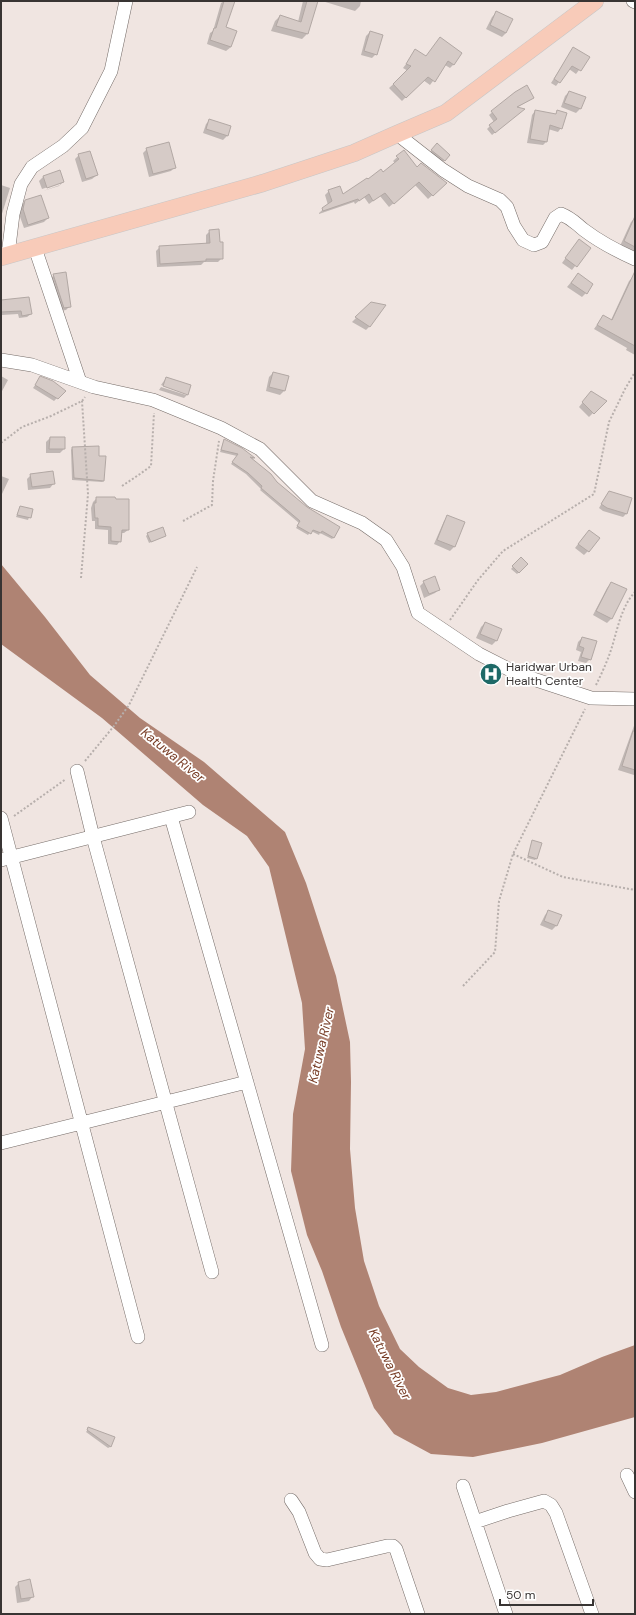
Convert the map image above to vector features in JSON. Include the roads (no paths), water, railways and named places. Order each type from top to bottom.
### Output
[{"type":"main road","points":[[4,256],[263,183],[354,153],[446,113],[596,1]]},
{"type":"street","points":[[4,256],[21,184],[32,167],[63,146],[82,128],[111,71],[126,1]]},
{"type":"street","points":[[397,134],[443,170],[468,186],[500,200],[507,207],[514,226],[523,240],[534,245],[542,242],[555,218],[561,214],[572,218],[583,230],[613,250],[635,259]]},
{"type":"street","points":[[35,248],[80,382]]},
{"type":"street","points":[[1,360],[32,366],[94,387],[154,400],[221,428],[260,449],[312,501],[362,523],[386,540],[403,567],[418,613],[444,629],[479,654],[518,674],[591,698],[635,699]]},
{"type":"street","points":[[77,772],[93,837],[212,1272]]},
{"type":"street","points":[[6,859],[189,812]]},
{"type":"street","points":[[171,817],[322,1345]]},
{"type":"street","points":[[2,821],[6,859],[82,1123],[138,1337]]},
{"type":"street","points":[[1,1144],[247,1082]]},
{"type":"street","points":[[627,1476],[635,1492]]},
{"type":"street","points":[[463,1486],[506,1614]]},
{"type":"street","points":[[291,1500],[297,1507],[315,1554],[320,1559],[327,1560],[387,1546],[393,1546],[396,1549],[418,1614]]},
{"type":"street","points":[[475,1522],[544,1501],[551,1505],[556,1513],[592,1614]]},
{"type":"water","name":"Katuwa River","points":[[1,564],[90,675],[140,718],[204,762],[285,832],[306,883],[336,976],[350,1042],[350,1149],[355,1208],[364,1261],[379,1306],[400,1349],[419,1367],[448,1388],[471,1395],[496,1392],[560,1375],[635,1345],[635,1417],[542,1443],[473,1457],[431,1454],[394,1434],[374,1408],[341,1327],[322,1271],[307,1235],[291,1171],[293,1114],[305,1049],[302,1003],[269,867],[247,836],[203,805],[102,718],[1,644]]},
{"type":"place","name":"Haridwar Urban Health Center","points":[[491,674]]}]
